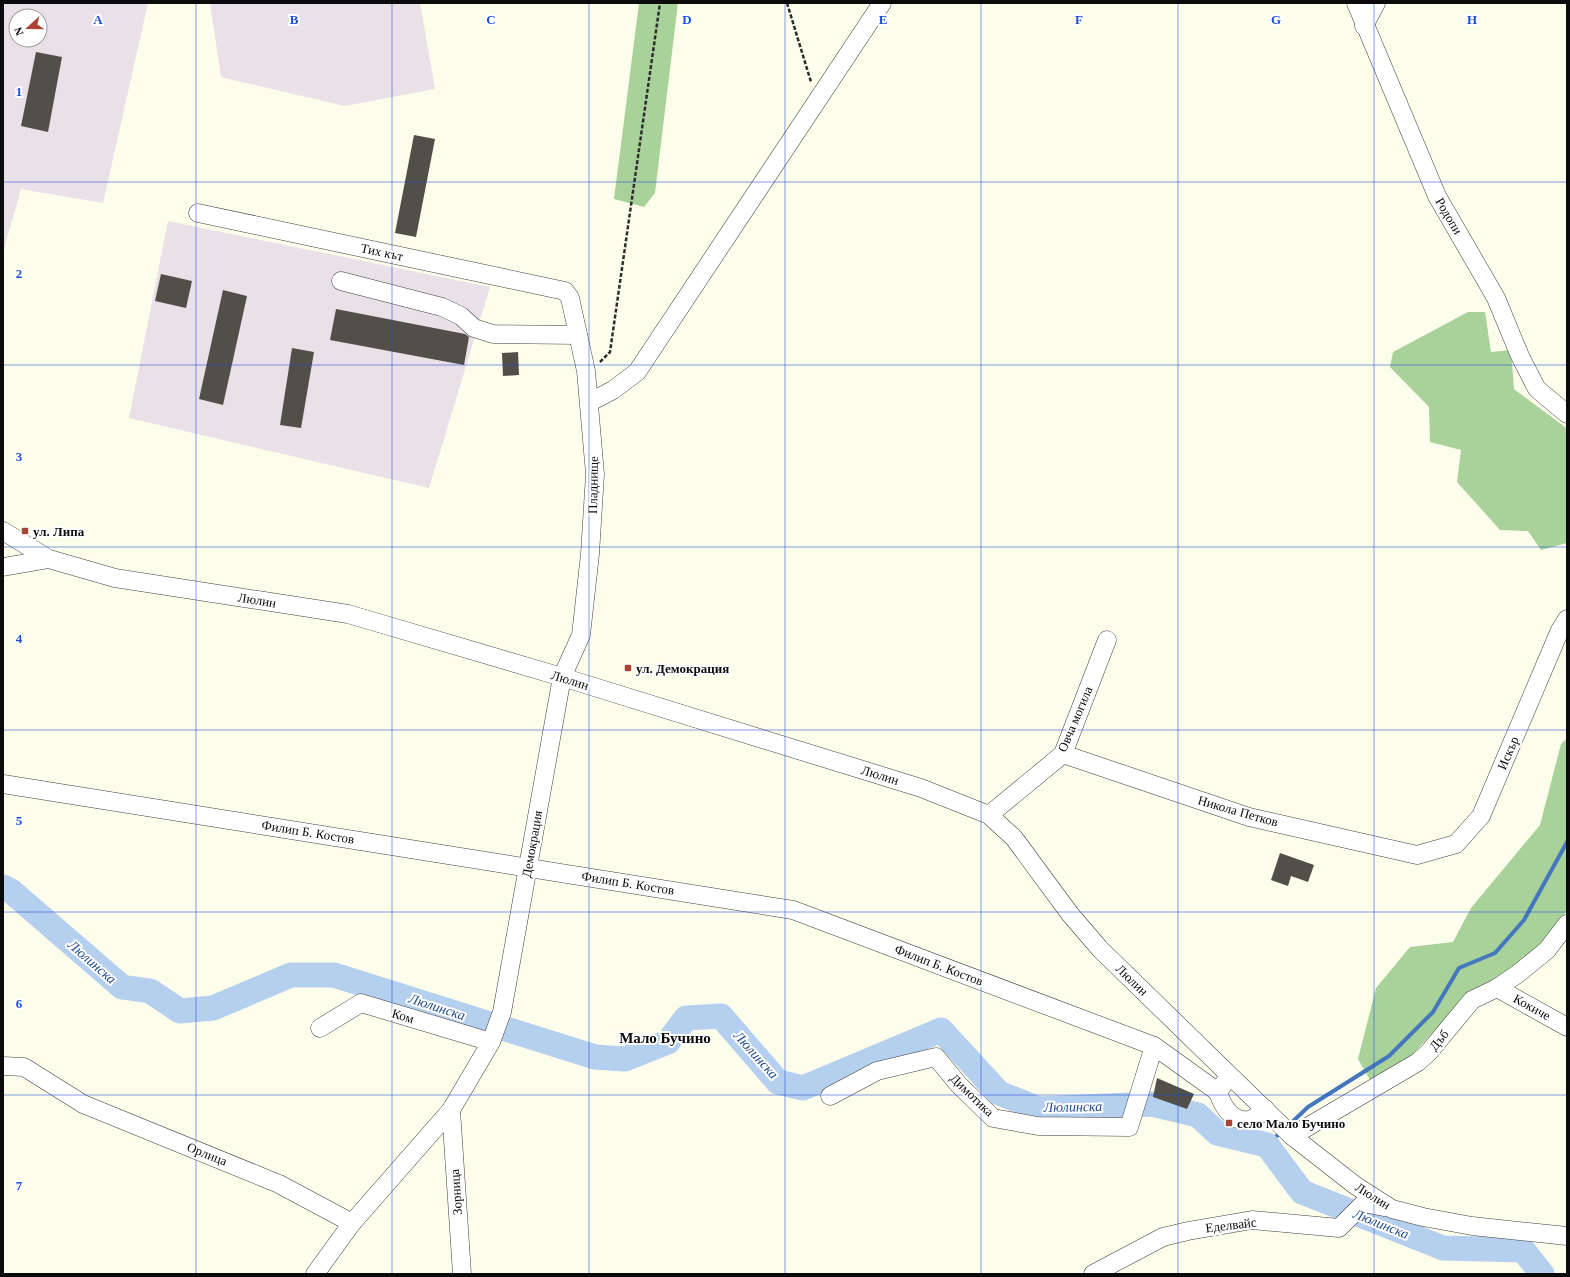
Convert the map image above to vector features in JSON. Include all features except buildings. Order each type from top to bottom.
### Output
[{"type":"street","points":[[590,402],[613,390],[638,372],[882,3]]},
{"type":"street","name":"Родопи","points":[[1356,3],[1364,26],[1437,196],[1496,298],[1520,356],[1537,389],[1567,414]]},
{"type":"street","points":[[1364,26],[1376,3]]},
{"type":"street","name":"Тих кът","points":[[198,213],[566,291]]},
{"type":"street","points":[[341,281],[442,307],[461,316],[474,328],[493,334],[578,335]]},
{"type":"street","name":"Пладнище","points":[[562,677],[581,635],[590,554],[595,474],[590,402],[586,371],[570,298],[566,291]]},
{"type":"street","points":[[3,531],[48,559]]},
{"type":"street","points":[[3,567],[48,559]]},
{"type":"street","name":"Люлин","points":[[48,559],[115,578],[348,614],[562,677],[921,788],[989,815],[1014,838],[1070,914],[1100,949],[1292,1136],[1356,1186],[1392,1209],[1423,1217],[1472,1226],[1567,1236]]},
{"type":"street","name":"Искър","points":[[1417,855],[1456,844],[1481,816],[1547,661],[1567,619]]},
{"type":"street","name":"Овча могила","points":[[989,815],[1063,754],[1107,640]]},
{"type":"street","points":[[1547,661],[1567,648]]},
{"type":"street","name":"Демокрация","points":[[352,1223],[451,1110],[491,1042],[502,1012],[562,677]]},
{"type":"street","name":"Никола Петков","points":[[1063,754],[1249,817],[1417,855]]},
{"type":"street","name":"Филип Б. Костов","points":[[3,784],[793,910],[1154,1046],[1218,1092]]},
{"type":"street","name":"Дъб","points":[[1292,1136],[1418,1062],[1472,1000],[1497,988],[1547,950],[1567,924]]},
{"type":"street","name":"Кокиче","points":[[1497,988],[1567,1027]]},
{"type":"street","name":"Ком","points":[[320,1028],[361,1003],[491,1042]]},
{"type":"street","name":"Димотика","points":[[830,1096],[877,1071],[936,1057],[959,1085],[993,1118],[1038,1126],[1129,1127],[1154,1046]]},
{"type":"street","name":"Орлица","points":[[3,1066],[24,1067],[83,1104],[279,1184],[352,1223]]},
{"type":"street","points":[[1230,1075],[1218,1092],[1223,1106],[1238,1119],[1250,1120],[1265,1109]]},
{"type":"street","name":"Зорница","points":[[451,1110],[462,1274]]},
{"type":"street","name":"Еделвайс","points":[[1093,1274],[1128,1257],[1163,1237],[1188,1231],[1252,1220],[1339,1228],[1364,1203],[1392,1209]]},
{"type":"street","points":[[315,1274],[352,1223]]},
{"type":"path","points":[[586,371],[600,362],[610,352],[660,3]]},
{"type":"path","points":[[787,3],[817,100]]},
{"type":"shaded area","points":[[3,3],[148,3],[103,203],[21,189],[3,252]]},
{"type":"shaded area","points":[[210,3],[420,3],[435,89],[345,106],[221,77]]},
{"type":"shaded area","points":[[168,221],[490,287],[429,488],[129,418]]},
{"type":"green space","points":[[639,3],[678,3],[655,193],[644,207],[614,199]]},
{"type":"green space","points":[[1468,312],[1485,312],[1491,352],[1511,350],[1514,389],[1565,427],[1567,432],[1567,543],[1541,550],[1528,531],[1500,530],[1457,482],[1461,450],[1430,442],[1429,407],[1390,367],[1393,352]]},
{"type":"green space","points":[[1567,738],[1567,911],[1529,960],[1471,992],[1411,1056],[1370,1080],[1358,1059],[1376,988],[1410,947],[1453,942],[1471,908],[1540,825],[1561,744]]},
{"type":"waterway","points":[[1288,1126],[1308,1107],[1389,1056],[1433,1012],[1459,968],[1495,953],[1524,920],[1567,842]]},
{"type":"waterway","name":"Люлинска","points":[[3,887],[11,891],[122,987],[150,991],[180,1011],[213,1008],[291,975],[334,975],[595,1057],[625,1059],[668,1042],[686,1018],[721,1016],[778,1082],[803,1088],[941,1030],[999,1093],[1039,1109],[1152,1104],[1198,1115],[1217,1133],[1267,1145],[1302,1192],[1443,1248],[1523,1250],[1542,1274]]},
{"type":"waterway","points":[[1267,1145],[1281,1132]]},
{"type":"place","name":"ул. Липа","points":[[25,531]]},
{"type":"place","name":"ул. Демокрация","points":[[628,668]]},
{"type":"place","name":"село Мало Бучино","points":[[1229,1123]]},
{"type":"district","name":"Мало Бучино","points":[[665,1038]]}]
